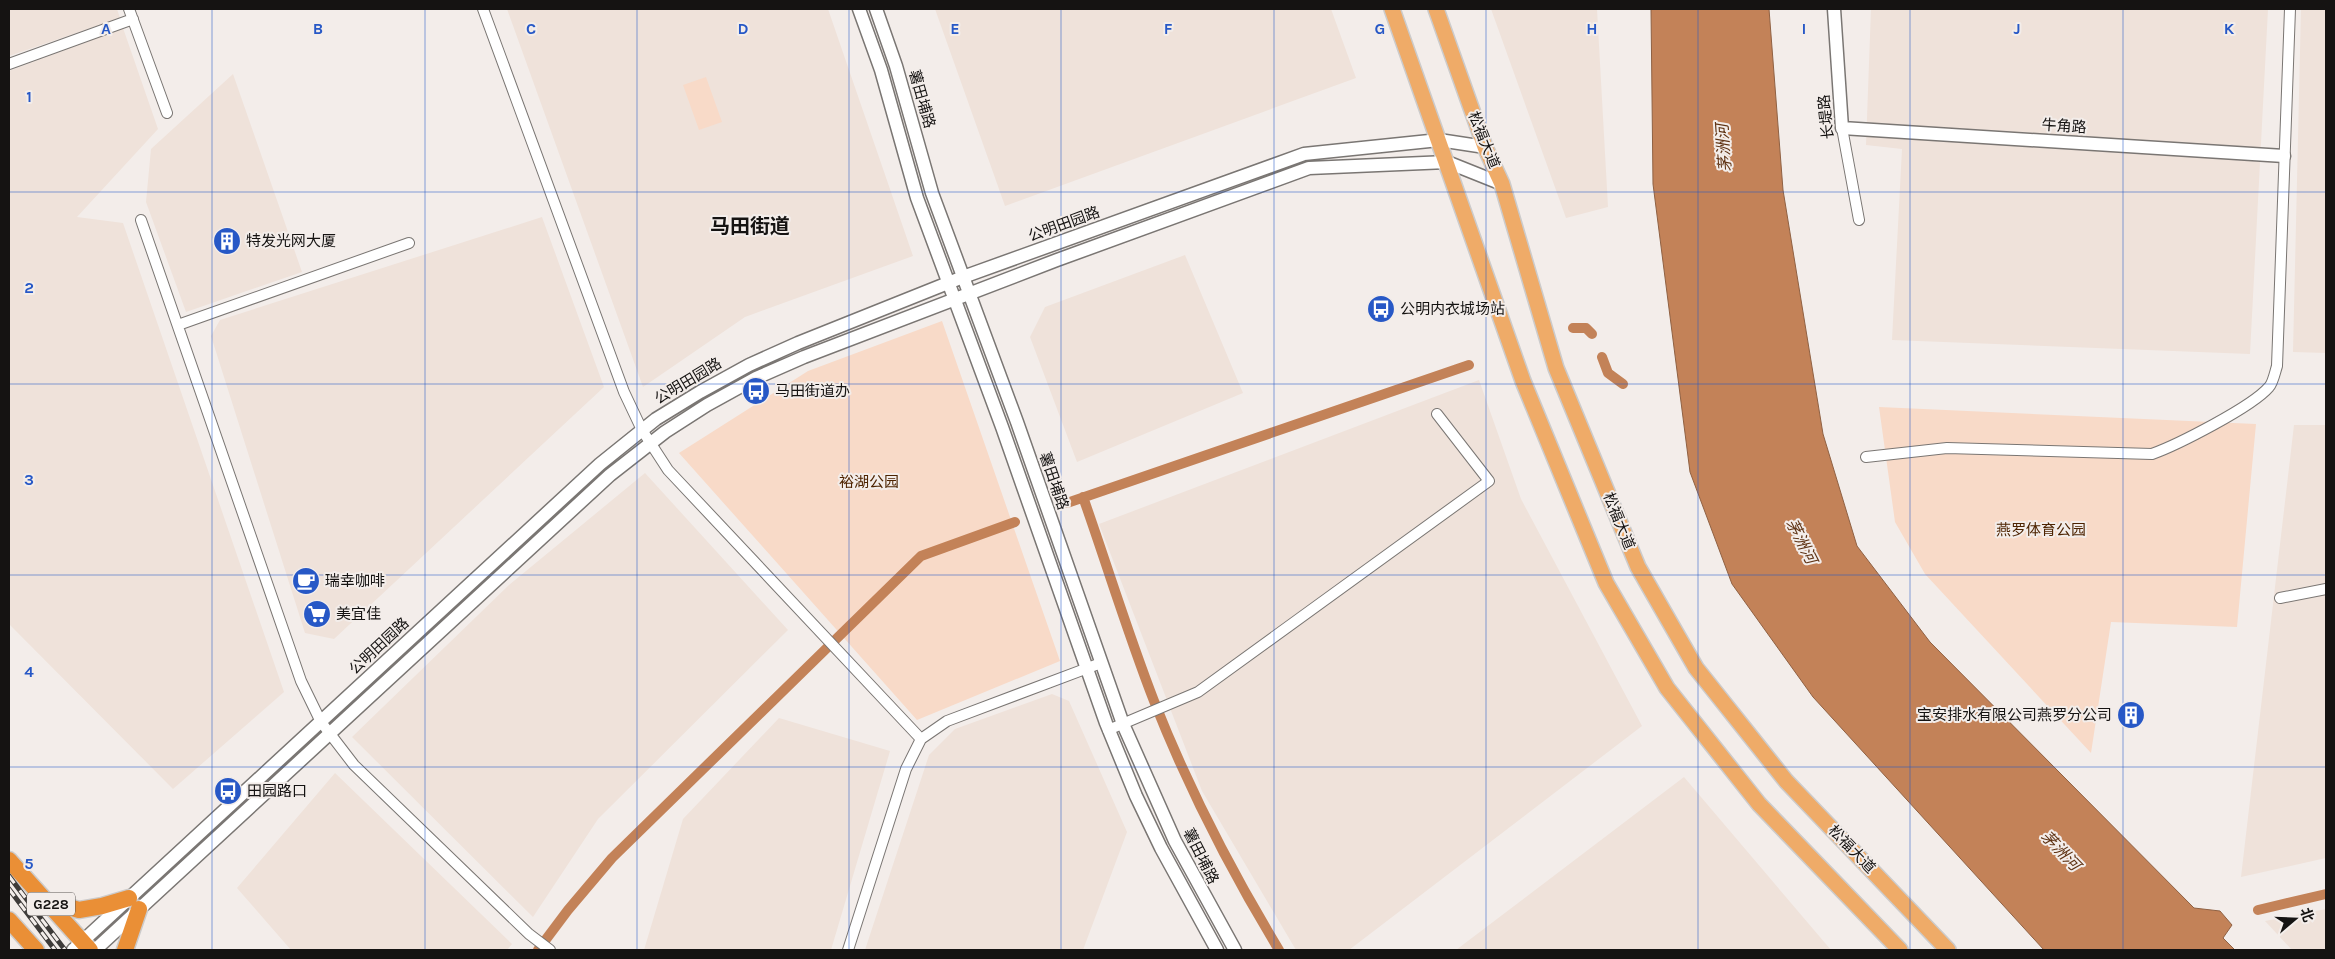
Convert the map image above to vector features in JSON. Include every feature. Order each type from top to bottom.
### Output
[{"type":"highway","name":"G228","points":[[9,860],[48,901],[85,948]]},
{"type":"highway","points":[[48,901],[79,910],[134,904],[125,950]]},
{"type":"highway","name":"G228","points":[[9,920],[36,950]]},
{"type":"main road","points":[[1392,9],[1523,381],[1606,583],[1667,688],[1759,804],[1900,950]]},
{"type":"main road","name":"松福大道","points":[[1436,9],[1485,147],[1502,184],[1556,368],[1638,567],[1696,668],[1786,781],[1948,950]]},
{"type":"street","points":[[129,9],[167,113]]},
{"type":"street","points":[[483,9],[624,392],[642,430],[668,470],[922,739]]},
{"type":"street","name":"薯田埔路","points":[[859,9],[881,70],[917,198],[1108,730],[1161,848],[1217,950]]},
{"type":"street","name":"薯田埔路","points":[[876,9],[896,66],[932,193],[1123,724],[1175,841],[1235,950]]},
{"type":"street","name":"长堤路","points":[[1834,9],[1842,128],[1859,220]]},
{"type":"street","points":[[1866,457],[1947,448],[2152,454],[2173,447],[2246,405],[2270,387],[2276,366],[2290,9]]},
{"type":"street","points":[[9,64],[133,19]]},
{"type":"street","name":"牛角路","points":[[1842,128],[2284,156]]},
{"type":"street","name":"公明田园路","points":[[134,904],[321,722],[600,464],[642,430],[700,392],[749,365],[798,343],[963,277],[1304,154],[1439,140],[1485,147]]},
{"type":"street","name":"公明田园路","points":[[85,948],[330,735],[610,475],[650,443],[707,405],[756,378],[821,350],[969,293],[1309,168],[1447,162],[1502,184]]},
{"type":"street","points":[[141,220],[301,681],[321,722],[354,765],[529,934],[550,950]]},
{"type":"street","points":[[178,325],[409,243]]},
{"type":"street","points":[[1108,730],[1198,692],[1489,481],[1437,414]]},
{"type":"street","points":[[2280,598],[2326,589]]},
{"type":"street","points":[[848,950],[906,769],[922,739],[948,721],[1101,663]]},
{"type":"shaded area","points":[[9,9],[117,9],[120,18],[9,56]]},
{"type":"shaded area","points":[[507,9],[828,9],[913,256],[745,317],[643,387]]},
{"type":"shaded area","points":[[935,9],[1331,9],[1356,78],[1005,206]]},
{"type":"shaded area","points":[[1491,9],[1597,9],[1608,207],[1566,218]]},
{"type":"shaded area","points":[[1871,9],[2268,9],[2250,354],[1892,340],[1902,149],[1866,145]]},
{"type":"shaded area","points":[[2301,9],[2326,9],[2326,353],[2293,352]]},
{"type":"shaded area","points":[[123,28],[158,129],[77,217],[123,223],[284,692],[173,789],[9,624],[9,71]]},
{"type":"shaded area","points":[[233,74],[302,272],[186,312],[146,202],[151,149]]},
{"type":"shaded area","points":[[542,217],[604,387],[334,639],[305,633],[211,336],[220,320]]},
{"type":"shaded area","points":[[1185,255],[1243,393],[1077,462],[1030,337],[1045,307]]},
{"type":"shaded area","points":[[1479,380],[1521,499],[1642,726],[1349,950],[1296,950],[1202,791],[1099,524]]},
{"type":"shaded area","points":[[2294,425],[2326,425],[2326,858],[2241,877]]},
{"type":"shaded area","points":[[645,473],[788,630],[598,819],[533,917],[352,737],[509,585]]},
{"type":"shaded area","points":[[1052,694],[1069,701],[1127,832],[1083,950],[865,950],[929,755],[955,729]]},
{"type":"shaded area","points":[[779,718],[890,751],[831,950],[644,950],[683,819]]},
{"type":"shaded area","points":[[335,773],[512,944],[507,950],[291,950],[237,888]]},
{"type":"shaded area","points":[[1684,777],[1831,950],[1456,950]]},
{"type":"shaded area","points":[[2326,909],[2326,950],[2292,950],[2265,921]]},
{"type":"green space","points":[[706,77],[722,122],[699,130],[683,85]]},
{"type":"green space","name":"裕湖公园","points":[[942,321],[1060,661],[917,720],[679,453],[808,371]]},
{"type":"green space","name":"燕罗体育公园","points":[[1879,407],[2256,424],[2237,627],[2111,622],[2091,753],[1925,574],[1895,522]]},
{"type":"water","name":"茅洲河","points":[[1651,9],[1769,9],[1783,190],[1823,434],[1857,546],[1930,642],[2194,908],[2220,911],[2232,925],[2223,938],[2235,950],[2044,950],[1813,697],[1732,584],[1690,472],[1653,184]]},
{"type":"waterway","points":[[1573,328],[1586,328],[1592,334]]},
{"type":"waterway","points":[[1602,357],[1608,373],[1623,384]]},
{"type":"waterway","points":[[1067,503],[1469,365]]},
{"type":"waterway","points":[[1083,497],[1135,650],[1167,733],[1211,828],[1279,950]]},
{"type":"waterway","points":[[538,950],[568,910],[612,858],[921,556],[1015,522]]},
{"type":"waterway","points":[[2258,910],[2326,894]]},
{"type":"railway","points":[[9,876],[65,950]]},
{"type":"railway","points":[[9,889],[55,950]]},
{"type":"place","name":"特发光网大厦","points":[[227,241]]},
{"type":"place","name":"公明内衣城场站","points":[[1381,309]]},
{"type":"place","name":"马田街道办","points":[[756,391]]},
{"type":"place","name":"瑞幸咖啡","points":[[306,581]]},
{"type":"place","name":"美宜佳","points":[[317,614]]},
{"type":"place","name":"宝安排水有限公司燕罗分公司","points":[[2131,715]]},
{"type":"place","name":"田园路口","points":[[228,791]]},
{"type":"district","name":"马田街道","points":[[750,226]]}]
